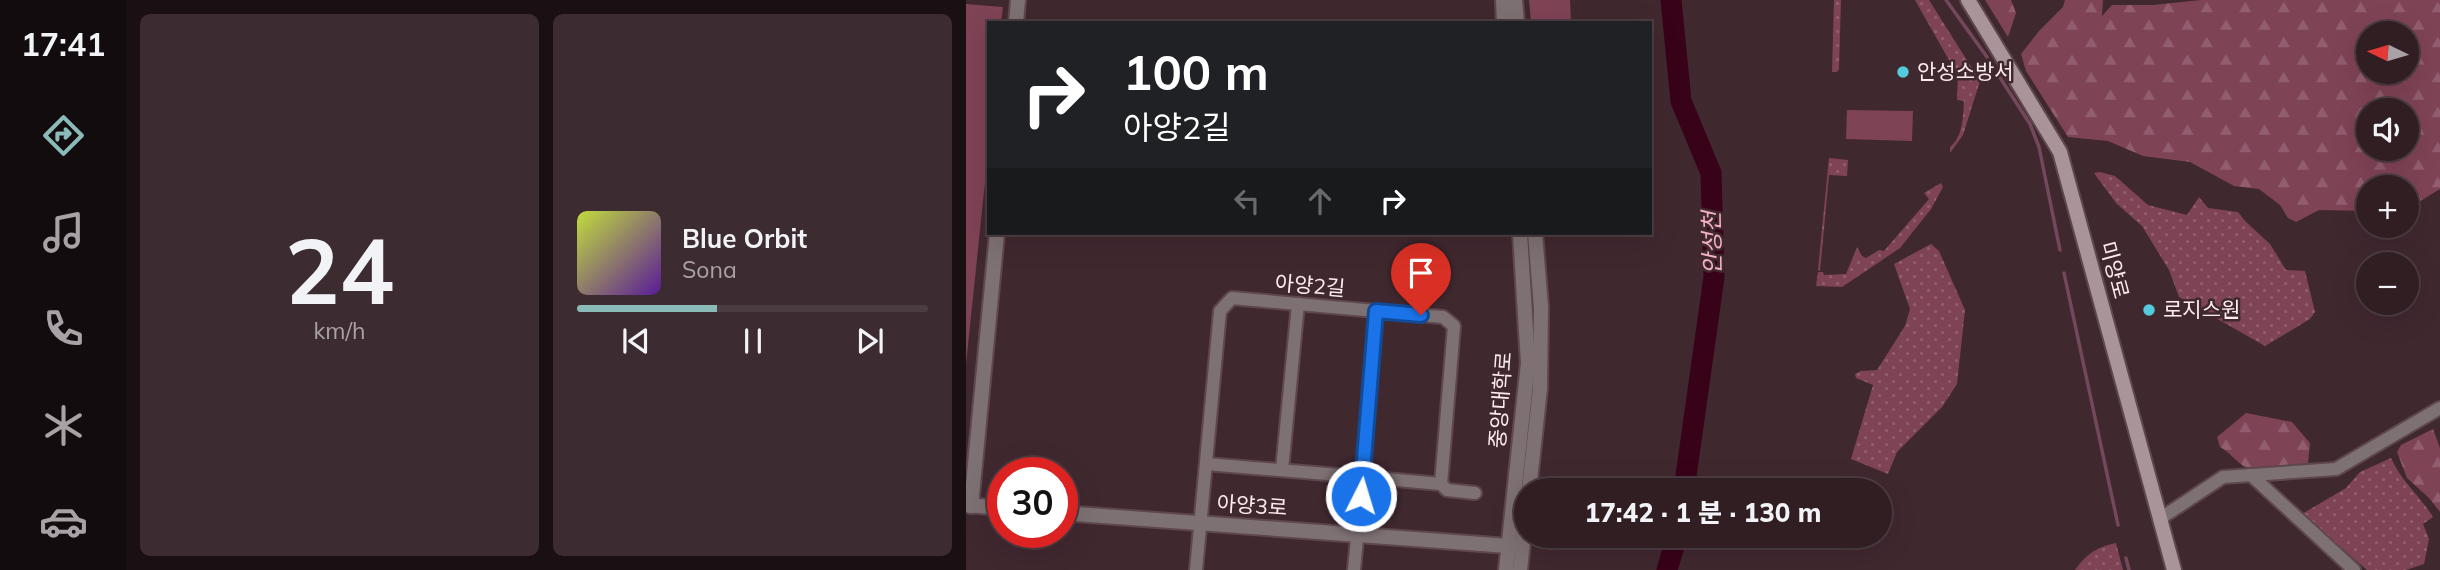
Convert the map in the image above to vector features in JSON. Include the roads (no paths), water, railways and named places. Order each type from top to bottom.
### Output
[{"type":"main road","name":"미양로","points":[[1968,0],[2060,152],[2174,570]]},
{"type":"street","points":[[1016,21],[1018,0]]},
{"type":"street","points":[[1503,0],[1504,21]]},
{"type":"street","points":[[1515,0],[1517,21]]},
{"type":"street","points":[[987,507],[969,505],[996,235]]},
{"type":"street","name":"중앙대학로","points":[[1520,235],[1528,363],[1520,478]]},
{"type":"street","name":"중앙대학로","points":[[1530,478],[1541,374],[1542,307],[1535,235]]},
{"type":"street","name":"아양2길","points":[[1196,570],[1220,311],[1232,298],[1443,317],[1454,326],[1441,484]]},
{"type":"street","points":[[1282,470],[1298,304]]},
{"type":"street","points":[[1354,570],[1376,311]]},
{"type":"street","points":[[2161,518],[2223,477],[2336,469],[2440,408]]},
{"type":"street","points":[[1206,464],[1441,484],[1447,490],[1475,493]]},
{"type":"street","points":[[2251,475],[2354,570]]},
{"type":"street","name":"아양3로","points":[[1078,514],[1514,547]]},
{"type":"street","name":"중앙대학로","points":[[1506,570],[1515,548]]},
{"type":"street","name":"중앙대학로","points":[[1515,548],[1520,570]]},
{"type":"waterway","name":"안성천","points":[[1671,0],[1681,101],[1711,173],[1714,277],[1686,478]]},
{"type":"waterway","points":[[1946,0],[1987,57]]},
{"type":"waterway","points":[[1999,76],[2030,124],[2039,147],[2060,250]]},
{"type":"waterway","points":[[2064,273],[2118,525]]},
{"type":"waterway","name":"안성천","points":[[1667,570],[1673,548]]},
{"type":"waterway","points":[[2126,558],[2129,570]]},
{"type":"place","name":"안성소방서","points":[[1903,72]]},
{"type":"place","name":"로지스원","points":[[2149,310]]}]
